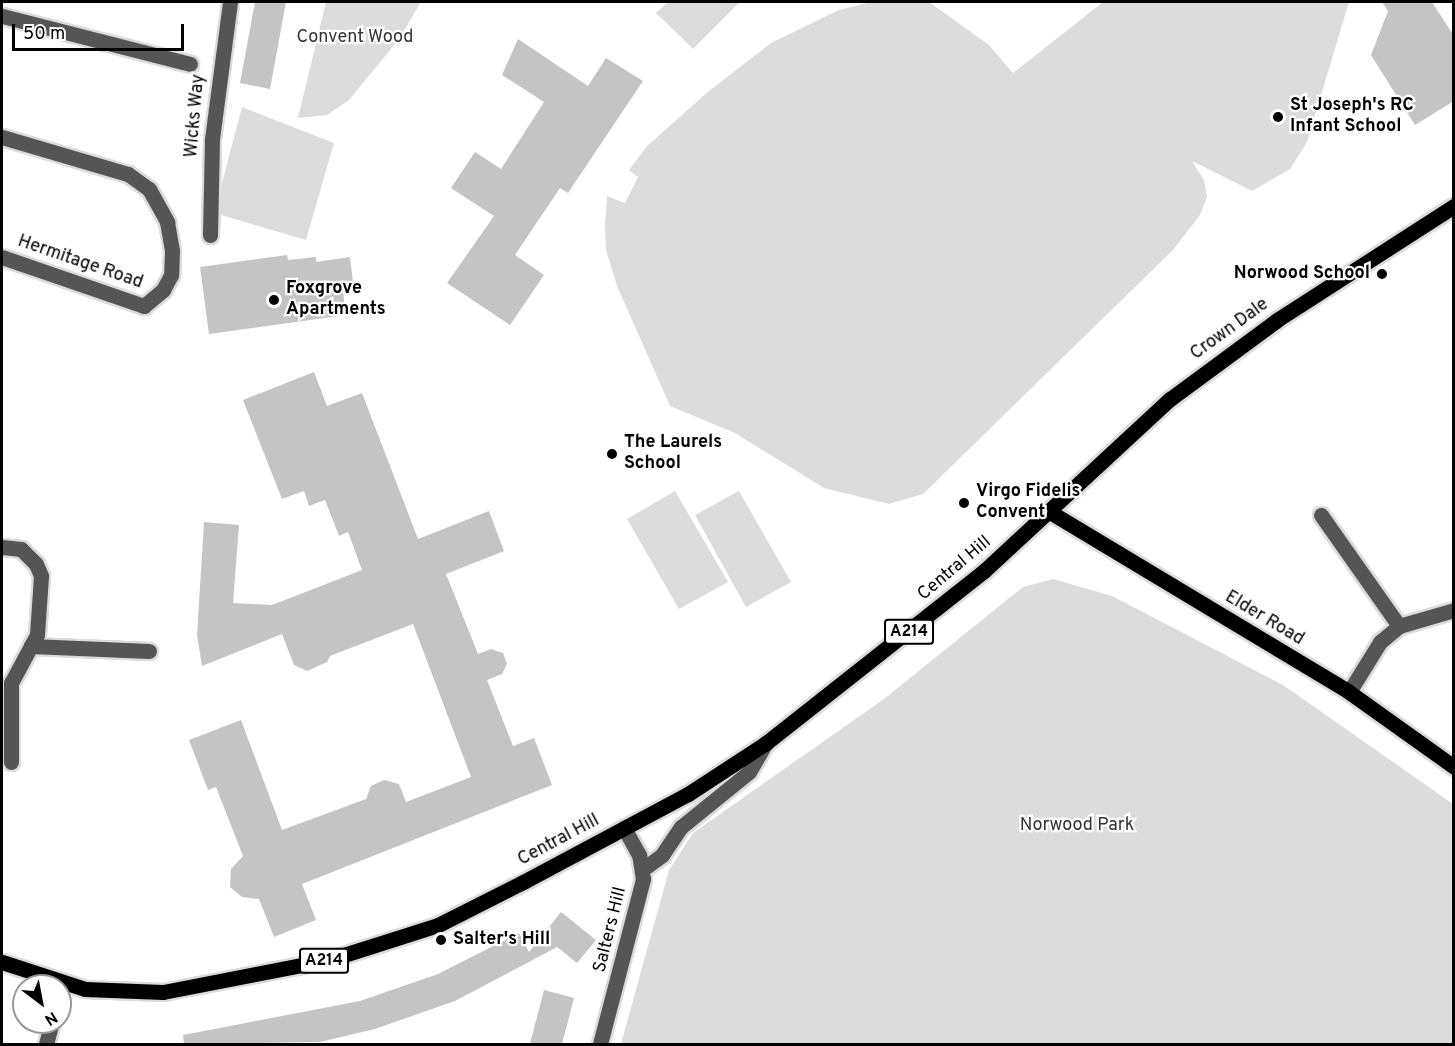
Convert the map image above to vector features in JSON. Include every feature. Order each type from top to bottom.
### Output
[{"type":"main road","name":"Crown Dale","points":[[1050,512],[1152,414],[1227,354],[1454,206]]},
{"type":"main road","name":"Elder Road","points":[[1050,512],[1349,692],[1454,767]]},
{"type":"main road","name":"Central Hill","points":[[72,989],[164,992],[328,960],[438,925],[688,794],[766,743],[936,611],[1050,512]]},
{"type":"main road","name":"Central Hill","points":[[2,962],[29,974]]},
{"type":"street","name":"Wicks Way","points":[[210,235],[212,139],[230,2]]},
{"type":"street","points":[[2,16],[190,64]]},
{"type":"street","name":"Hermitage Road","points":[[2,137],[128,174],[149,189],[167,222],[172,251],[171,275],[163,290],[144,306],[2,257]]},
{"type":"street","points":[[1321,515],[1399,626]]},
{"type":"street","points":[[2,547],[21,549],[36,564],[40,576],[38,635],[11,683],[11,762]]},
{"type":"street","points":[[1349,692],[1380,642],[1399,626],[1454,610]]},
{"type":"street","points":[[31,646],[148,651]]},
{"type":"street","points":[[643,869],[662,855],[681,827],[749,772],[766,743]]},
{"type":"street","name":"Salters Hill","points":[[600,1044],[639,908],[643,869],[624,828]]},
{"type":"green space","name":"Convent Wood","points":[[326,2],[421,2],[399,39],[349,100],[327,115],[298,118]]},
{"type":"green space","points":[[668,2],[740,2],[693,49],[656,13]]},
{"type":"green space","points":[[871,2],[929,2],[989,45],[1013,73],[1103,2],[1349,2],[1307,142],[1290,169],[1252,191],[1192,161],[1204,180],[1207,197],[1200,215],[1173,250],[923,494],[889,504],[824,488],[735,433],[670,406],[617,286],[606,250],[605,225],[607,196],[625,203],[638,177],[629,170],[647,146],[709,91],[771,43],[839,10]]},
{"type":"green space","points":[[242,107],[334,143],[306,240],[214,213]]},
{"type":"green space","points":[[675,491],[728,582],[679,609],[627,519]]},
{"type":"green space","points":[[739,491],[791,582],[746,607],[695,515]]},
{"type":"green space","name":"Norwood Park","points":[[1053,579],[1112,596],[1283,685],[1453,804],[1453,1044],[621,1044],[669,870],[693,833],[884,699],[1023,587]]},
{"type":"building","points":[[255,2],[286,2],[270,89],[240,83]]},
{"type":"building","points":[[1382,2],[1432,2],[1454,36],[1454,101],[1415,125],[1371,55],[1388,11]]},
{"type":"building","points":[[518,39],[588,86],[606,58],[643,81],[568,193],[560,188],[515,255],[544,275],[510,325],[447,283],[494,216],[451,188],[475,152],[501,169],[544,102],[502,75]]},
{"type":"building","name":"Foxgrove Apartments","points":[[287,255],[288,260],[316,257],[316,262],[350,257],[353,282],[342,284],[346,315],[209,334],[200,267]]},
{"type":"building","points":[[314,372],[327,406],[362,393],[418,539],[489,511],[504,551],[446,574],[478,654],[491,649],[503,653],[507,664],[502,674],[487,680],[513,746],[534,738],[552,785],[302,884],[316,920],[274,937],[259,899],[242,897],[230,887],[231,869],[243,856],[216,787],[208,790],[189,740],[241,720],[282,830],[366,799],[371,786],[384,780],[399,784],[406,802],[471,777],[413,624],[330,656],[327,662],[307,671],[294,665],[282,634],[202,666],[197,635],[204,522],[239,525],[233,603],[272,605],[362,570],[348,532],[339,536],[325,500],[309,506],[304,491],[282,499],[243,400]]},
{"type":"building","points":[[561,912],[596,940],[577,963],[557,947],[455,1001],[375,1029],[320,1042],[184,1044],[183,1035],[360,1001],[438,974],[519,933],[529,952]]},
{"type":"building","points":[[544,990],[574,998],[562,1044],[530,1044]]},
{"type":"place","name":"St Joseph's RC Infant School","points":[[1278,117]]},
{"type":"place","name":"Norwood School","points":[[1382,274]]},
{"type":"place","name":"Foxgrove Apartments","points":[[274,300]]},
{"type":"place","name":"The Laurels School","points":[[612,454]]},
{"type":"place","name":"Virgo Fidelis Convent","points":[[964,503]]},
{"type":"place","name":"Salter's Hill","points":[[441,940]]}]
